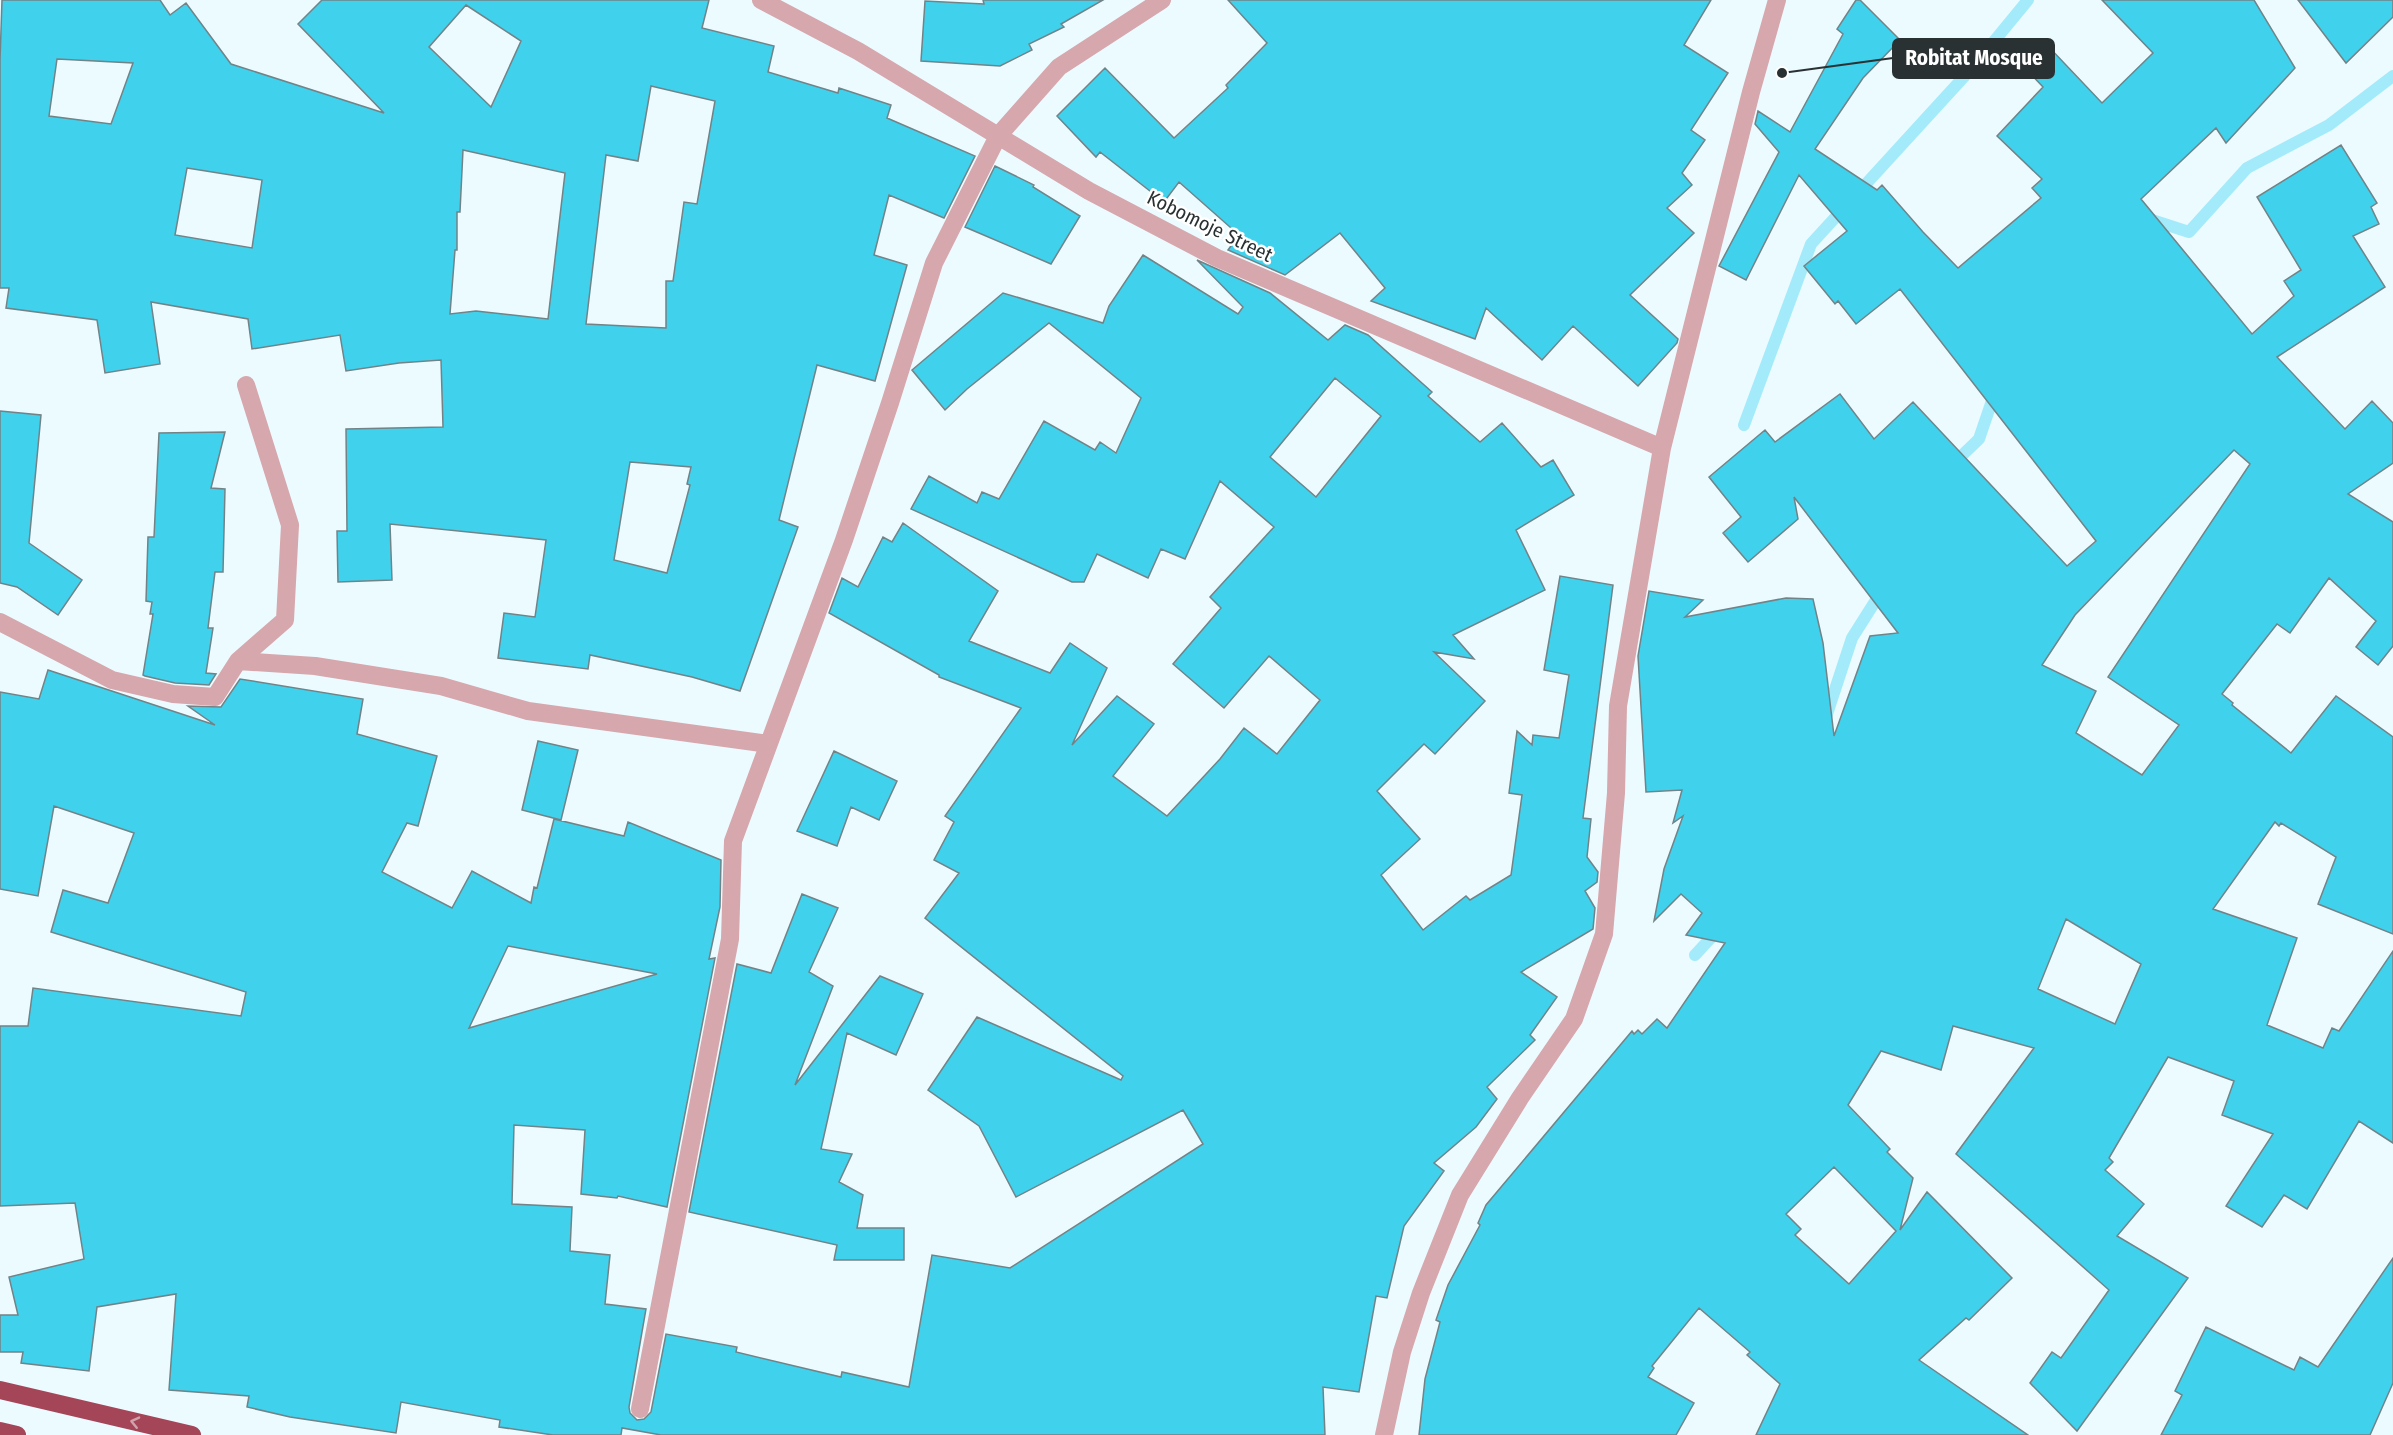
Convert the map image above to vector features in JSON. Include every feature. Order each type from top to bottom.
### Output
[{"type":"highway","points":[[0,1390],[192,1435]]},
{"type":"highway","points":[[0,1431],[16,1435]]},
{"type":"street","name":"Kobomoje Street","points":[[761,0],[858,51],[1089,191],[1216,258],[1662,448]]},
{"type":"street","points":[[640,1409],[730,939],[733,841],[843,540],[890,403],[934,263],[998,136],[1059,67],[1162,0]]},
{"type":"street","points":[[1384,1435],[1402,1352],[1420,1293],[1460,1195],[1520,1098],[1574,1019],[1604,934],[1616,793],[1618,706],[1662,448],[1751,92],[1778,0]]},
{"type":"street","points":[[0,622],[112,680],[173,694],[215,697],[238,661],[285,620],[290,525],[246,385]]},
{"type":"street","points":[[238,661],[315,666],[361,673],[441,686],[528,711],[768,744]]},
{"type":"building","points":[[2,0],[160,0],[170,15],[186,3],[231,64],[384,113],[298,24],[322,0],[709,0],[702,28],[774,46],[768,72],[838,93],[839,88],[891,105],[887,118],[975,156],[944,218],[889,195],[874,255],[907,265],[875,381],[817,365],[779,520],[798,527],[740,691],[692,677],[590,655],[588,669],[498,658],[504,613],[535,617],[546,540],[390,524],[392,580],[338,582],[337,531],[347,531],[346,429],[443,427],[441,360],[399,363],[346,371],[340,335],[252,349],[248,319],[151,302],[160,364],[105,373],[97,320],[6,308],[9,288],[0,288]],"holes":[[[466,5],[521,41],[491,107],[429,47]],[[57,59],[133,63],[111,124],[49,116]],[[651,86],[715,101],[697,204],[684,202],[673,281],[666,281],[666,328],[586,324],[606,155],[638,161]],[[463,150],[565,173],[548,319],[476,311],[450,314],[455,250],[457,250],[457,212],[460,212]],[[187,168],[262,180],[252,248],[175,235]],[[630,462],[691,467],[687,484],[690,485],[667,573],[614,560]]]},
{"type":"building","points":[[983,0],[1103,0],[1061,24],[1064,27],[1029,44],[1032,50],[1000,66],[921,61],[925,1],[984,4]]},
{"type":"building","points":[[1228,0],[1711,0],[1684,45],[1728,73],[1691,130],[1705,140],[1682,173],[1692,185],[1667,208],[1694,233],[1630,295],[1678,339],[1677,343],[1638,386],[1573,326],[1542,360],[1486,308],[1475,339],[1371,301],[1385,288],[1340,233],[1285,275],[1228,250],[1239,235],[1179,182],[1164,202],[1100,152],[1096,157],[1057,116],[1105,68],[1174,138],[1228,88],[1226,85],[1267,43]]},
{"type":"building","points":[[1856,0],[1860,0],[1900,40],[1863,78],[1815,149],[1877,190],[1882,185],[1958,268],[2041,198],[2032,188],[2042,179],[1997,136],[2043,87],[2026,69],[2048,46],[2102,103],[2153,53],[2102,0],[2254,0],[2295,68],[2226,143],[2216,128],[2141,199],[2252,334],[2294,296],[2284,281],[2301,270],[2257,197],[2341,145],[2377,203],[2371,207],[2379,224],[2353,236],[2385,287],[2277,357],[2345,429],[2372,401],[2393,423],[2393,463],[2348,494],[2393,522],[2393,646],[2378,665],[2356,647],[2376,621],[2329,578],[2290,633],[2277,624],[2222,694],[2233,703],[2232,705],[2291,753],[2336,696],[2393,737],[2393,934],[2318,904],[2336,857],[2281,823],[2279,826],[2275,822],[2213,909],[2297,938],[2267,1025],[2323,1048],[2332,1028],[2339,1031],[2393,951],[2393,1143],[2359,1121],[2307,1209],[2284,1195],[2262,1227],[2226,1206],[2273,1134],[2222,1115],[2234,1081],[2168,1057],[2109,1158],[2113,1162],[2105,1170],[2144,1204],[2117,1236],[2188,1278],[2077,1431],[2030,1383],[2052,1352],[2061,1358],[2109,1290],[1956,1154],[2034,1048],[1953,1026],[1941,1070],[1881,1051],[1848,1105],[1890,1149],[1887,1152],[1913,1178],[1900,1230],[1927,1192],[2012,1278],[1969,1320],[1966,1318],[1919,1360],[2028,1435],[1756,1435],[1780,1384],[1747,1355],[1750,1352],[1699,1308],[1652,1366],[1654,1368],[1648,1377],[1694,1403],[1676,1435],[1419,1435],[1425,1379],[1440,1322],[1436,1320],[1448,1285],[1480,1225],[1478,1223],[1486,1205],[1632,1031],[1634,1034],[1638,1030],[1642,1034],[1657,1019],[1667,1028],[1725,943],[1686,935],[1702,913],[1681,894],[1654,921],[1664,869],[1683,816],[1673,823],[1682,790],[1646,792],[1638,656],[1649,591],[1703,600],[1685,617],[1786,598],[1813,599],[1823,643],[1834,736],[1870,636],[1898,633],[1794,497],[1798,519],[1748,562],[1723,533],[1741,517],[1709,477],[1765,430],[1775,442],[1840,394],[1874,439],[1913,402],[2067,566],[2096,541],[1900,289],[1856,324],[1838,301],[1835,304],[1804,266],[1847,231],[1799,175],[1746,280],[1719,266],[1779,152],[1755,124],[1758,111],[1790,132],[1843,34],[1837,29]],"holes":[[[2234,450],[2250,464],[2108,677],[2179,725],[2142,775],[2076,733],[2096,691],[2042,665],[2075,615]],[[2066,919],[2141,964],[2115,1024],[2038,989]],[[1834,1167],[1896,1231],[1849,1284],[1795,1235],[1801,1229],[1786,1214]]]},
{"type":"building","points":[[2298,0],[2393,0],[2393,17],[2346,63]]},
{"type":"building","points":[[995,166],[1034,185],[1033,187],[1080,216],[1051,264],[965,227]]},
{"type":"building","points":[[1143,255],[1238,314],[1243,307],[1197,260],[1270,293],[1328,340],[1345,325],[1368,335],[1432,392],[1428,396],[1480,442],[1502,423],[1541,467],[1553,460],[1574,495],[1516,530],[1545,590],[1453,635],[1474,659],[1434,652],[1485,701],[1435,754],[1424,744],[1377,791],[1420,839],[1381,875],[1423,930],[1466,896],[1470,900],[1511,875],[1522,795],[1509,793],[1517,731],[1532,745],[1533,735],[1559,738],[1569,675],[1544,670],[1560,576],[1613,585],[1583,818],[1591,819],[1587,857],[1598,872],[1597,882],[1585,891],[1595,908],[1593,929],[1521,972],[1557,997],[1530,1035],[1535,1040],[1487,1087],[1497,1099],[1476,1127],[1434,1163],[1444,1171],[1404,1226],[1387,1298],[1376,1296],[1359,1392],[1323,1387],[1325,1435],[661,1435],[622,1428],[621,1435],[553,1435],[499,1427],[500,1420],[401,1402],[396,1433],[290,1417],[247,1407],[249,1396],[169,1390],[176,1294],[97,1307],[89,1371],[21,1363],[23,1352],[0,1352],[0,1315],[18,1315],[9,1277],[84,1259],[75,1203],[0,1206],[0,1026],[28,1026],[33,988],[241,1016],[246,992],[51,932],[63,890],[108,903],[134,833],[54,806],[38,896],[0,889],[0,692],[39,699],[48,670],[215,725],[188,706],[221,707],[240,679],[363,699],[357,734],[437,756],[418,826],[407,823],[382,872],[452,908],[472,871],[531,903],[534,887],[537,888],[554,819],[624,836],[628,822],[721,860],[720,907],[709,959],[715,958],[667,1207],[618,1196],[617,1198],[581,1194],[585,1130],[514,1125],[512,1204],[572,1207],[570,1251],[610,1255],[605,1304],[646,1309],[629,1407],[630,1413],[637,1420],[644,1419],[651,1412],[666,1334],[737,1347],[736,1352],[841,1377],[842,1372],[909,1387],[932,1255],[1010,1268],[1203,1144],[1183,1110],[1016,1197],[979,1126],[928,1090],[977,1017],[1121,1080],[1123,1076],[925,918],[959,873],[934,860],[954,822],[945,816],[1021,708],[939,677],[829,613],[842,578],[858,587],[883,537],[892,542],[903,523],[998,591],[969,641],[1050,673],[1070,643],[1107,668],[1072,745],[1117,696],[1154,724],[1113,776],[1167,816],[1220,759],[1244,728],[1277,754],[1320,700],[1269,656],[1224,708],[1173,664],[1221,608],[1210,597],[1274,527],[1220,481],[1185,559],[1161,549],[1148,578],[1097,554],[1084,582],[1072,582],[911,509],[929,476],[977,503],[982,492],[999,499],[1044,421],[1095,450],[1100,442],[1116,453],[1141,398],[1049,323],[967,389],[945,410],[912,370],[1003,293],[1103,323],[1109,306]],"holes":[[[1335,378],[1381,416],[1316,497],[1270,457]],[[508,946],[657,974],[469,1028]]]},
{"type":"building","points":[[0,411],[41,415],[29,543],[82,580],[58,615],[17,587],[0,583]]},
{"type":"building","points":[[225,432],[211,488],[225,489],[223,572],[215,572],[208,628],[213,628],[206,673],[216,674],[209,685],[175,683],[145,676],[143,675],[153,614],[150,614],[152,602],[146,601],[148,537],[154,537],[159,433]]},
{"type":"building","points":[[538,741],[578,750],[561,820],[522,810]]},
{"type":"building","points":[[834,751],[897,781],[879,820],[851,807],[837,846],[797,831]]},
{"type":"building","points":[[802,894],[838,908],[809,972],[833,986],[795,1085],[880,976],[923,994],[896,1055],[847,1033],[821,1149],[852,1154],[839,1182],[863,1195],[857,1228],[904,1228],[904,1260],[834,1260],[837,1245],[689,1212],[737,964],[771,973]]},
{"type":"building","points":[[2393,1258],[2393,1383],[2370,1435],[2161,1435],[2182,1395],[2175,1391],[2206,1327],[2294,1370],[2300,1357],[2318,1367]]},
{"type":"waterway","points":[[1744,425],[1811,244],[1972,68],[2028,0]]},
{"type":"waterway","points":[[2148,224],[2152,220],[2189,232],[2247,168],[2329,125],[2393,76]]},
{"type":"waterway","points":[[1952,465],[1979,439],[1995,392]]},
{"type":"waterway","points":[[1825,720],[1852,638],[1883,589]]},
{"type":"waterway","points":[[1695,955],[1719,929]]},
{"type":"place","name":"Robitat Mosque","points":[[1782,73]]}]
